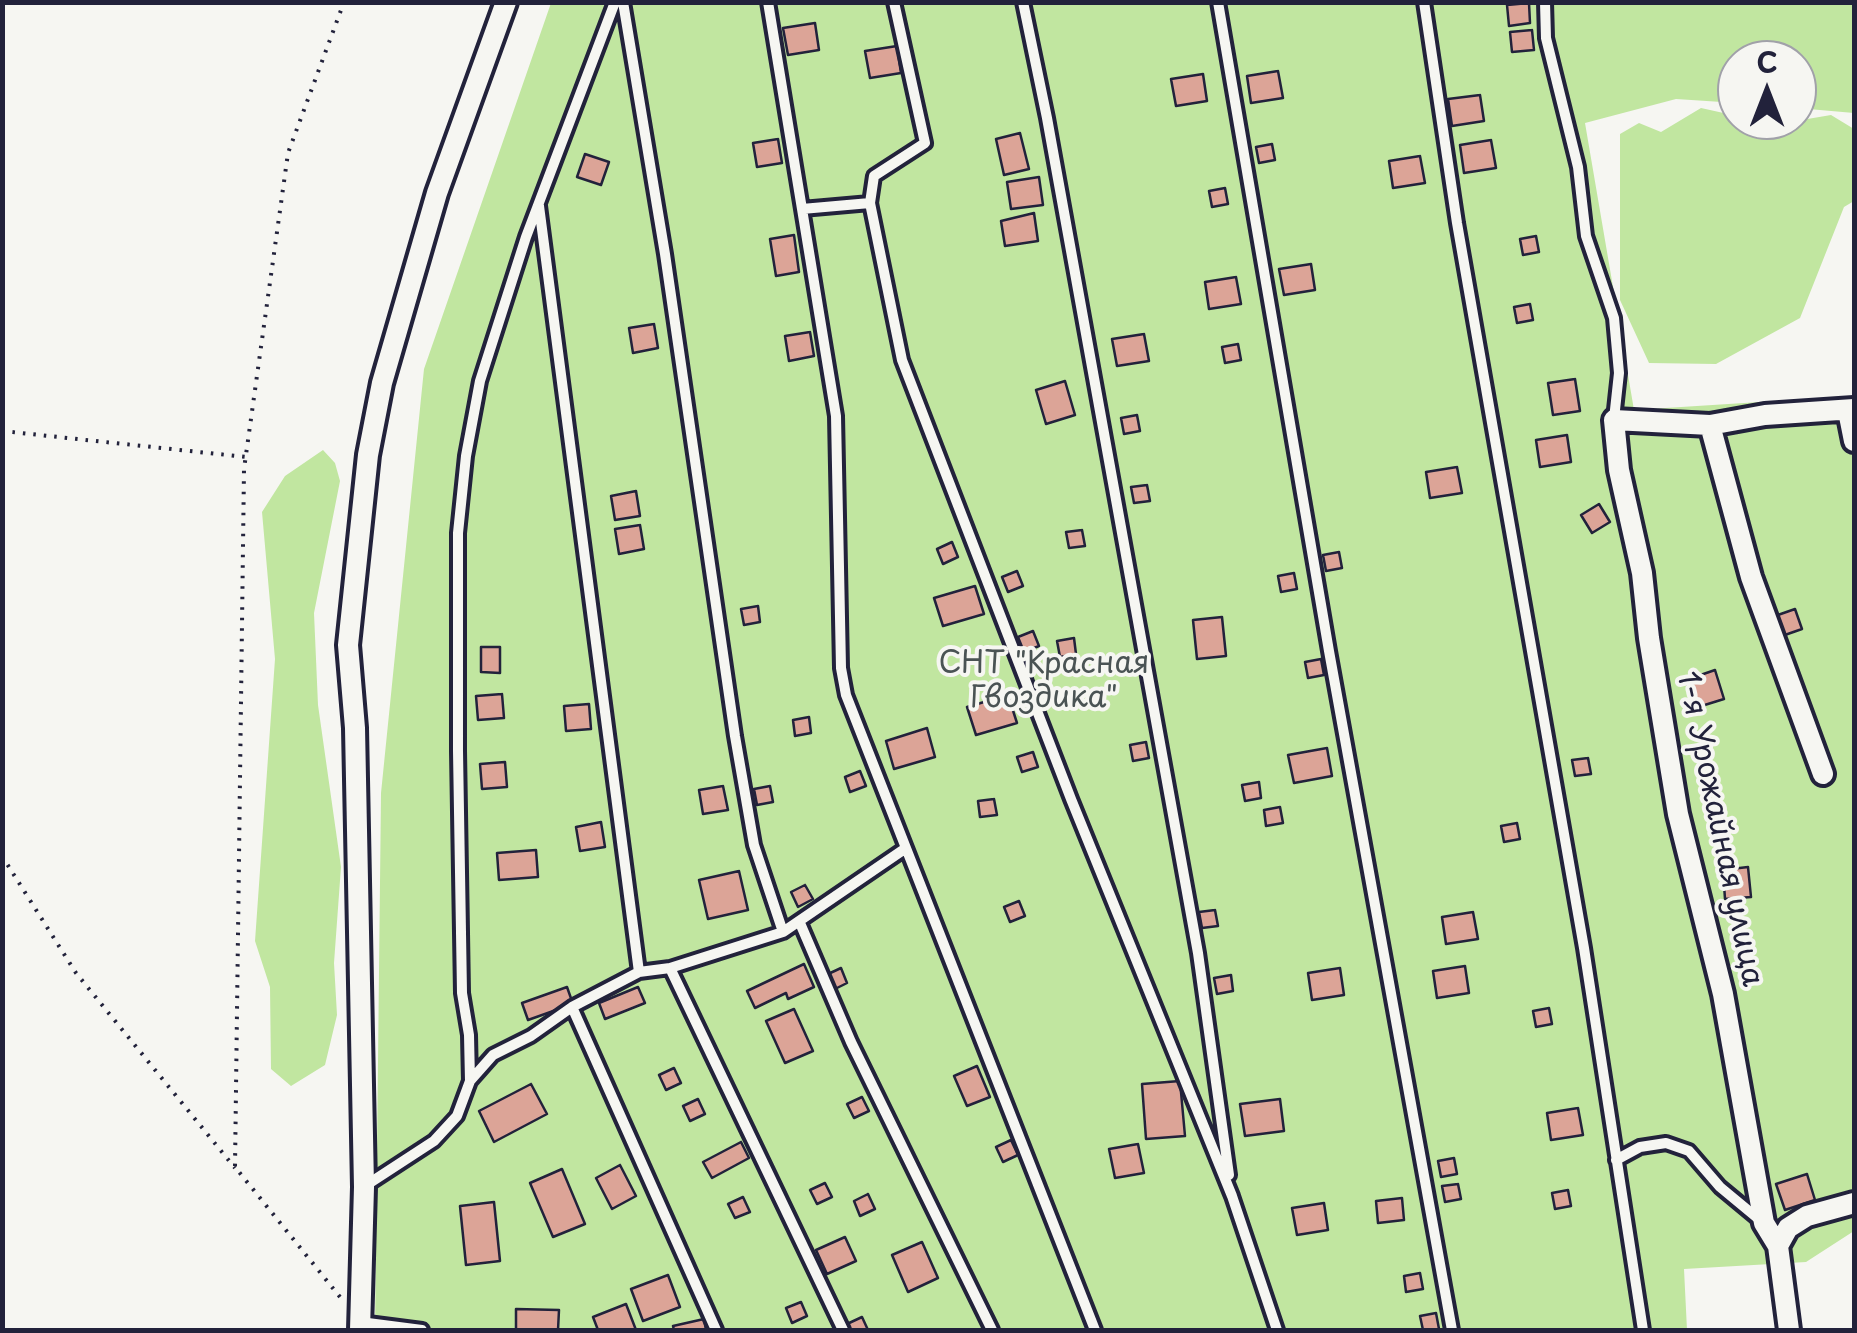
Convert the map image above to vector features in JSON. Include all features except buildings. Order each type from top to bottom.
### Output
[{"type":"street","points":[[360,1326],[364,1186],[355,728],[348,645],[368,454],[382,383],[437,193],[506,2]]},
{"type":"street","points":[[1614,420],[1710,425],[1764,415],[1851,410],[1854,441]]},
{"type":"street","name":"1-я Урожайная улица","points":[[1614,420],[1619,470],[1642,573],[1678,814],[1723,994],[1764,1223],[1778,1246]]},
{"type":"street","points":[[1710,425],[1750,577],[1823,774]]},
{"type":"street","points":[[1789,1330],[1778,1246],[1788,1228],[1807,1216],[1854,1203]]},
{"type":"lane","points":[[470,1081],[469,1035],[462,992],[458,533],[466,456],[480,381],[538,205],[615,2]]},
{"type":"lane","points":[[624,2],[665,254],[734,736],[754,845],[783,932]]},
{"type":"lane","points":[[768,2],[836,416],[841,668],[846,695],[1095,1330]]},
{"type":"lane","points":[[894,2],[925,144],[874,176],[870,203],[902,360],[1071,799],[1232,1196],[1277,1330]]},
{"type":"lane","points":[[1023,2],[1198,953],[1232,1196]]},
{"type":"lane","points":[[1218,2],[1329,650],[1452,1330]]},
{"type":"lane","points":[[1424,2],[1457,222],[1581,929],[1643,1330]]},
{"type":"lane","points":[[1545,2],[1546,38],[1578,167],[1586,236],[1614,318],[1619,373],[1614,420]]},
{"type":"lane","points":[[802,209],[870,203]]},
{"type":"lane","points":[[538,205],[639,972]]},
{"type":"lane","points":[[364,1186],[434,1141],[457,1116],[470,1081],[493,1055],[639,972],[670,968],[783,932],[906,848]]},
{"type":"lane","points":[[800,923],[851,1042],[992,1330]]},
{"type":"lane","points":[[670,968],[842,1330]]},
{"type":"lane","points":[[572,1007],[716,1330]]},
{"type":"lane","points":[[1616,1160],[1640,1147],[1666,1143],[1689,1151],[1720,1187],[1764,1223]]},
{"type":"lane","points":[[360,1326],[422,1330]]},
{"type":"path","points":[[243,1178],[235,1167],[246,457],[288,153],[344,2]]},
{"type":"path","points":[[2,432],[246,457]]},
{"type":"path","points":[[2,856],[76,973],[360,1326]]},
{"type":"green space","name":"СНТ \"Красная Гвоздика\"","points":[[551,3],[1854,3],[1854,113],[1817,110],[1817,40],[1717,40],[1717,102],[1676,99],[1585,123],[1634,410],[1854,396],[1854,1231],[1806,1262],[1684,1269],[1687,1330],[375,1330],[381,793],[424,369]]},
{"type":"green space","points":[[1701,108],[1717,112],[1717,140],[1817,140],[1817,117],[1831,115],[1854,129],[1854,201],[1844,207],[1800,318],[1716,364],[1649,363],[1620,300],[1620,134],[1639,123],[1661,132]]},
{"type":"green space","points":[[323,450],[335,463],[340,481],[314,613],[318,705],[341,867],[334,963],[337,1015],[325,1065],[291,1086],[271,1069],[270,987],[255,941],[275,659],[262,512],[285,476]]}]
